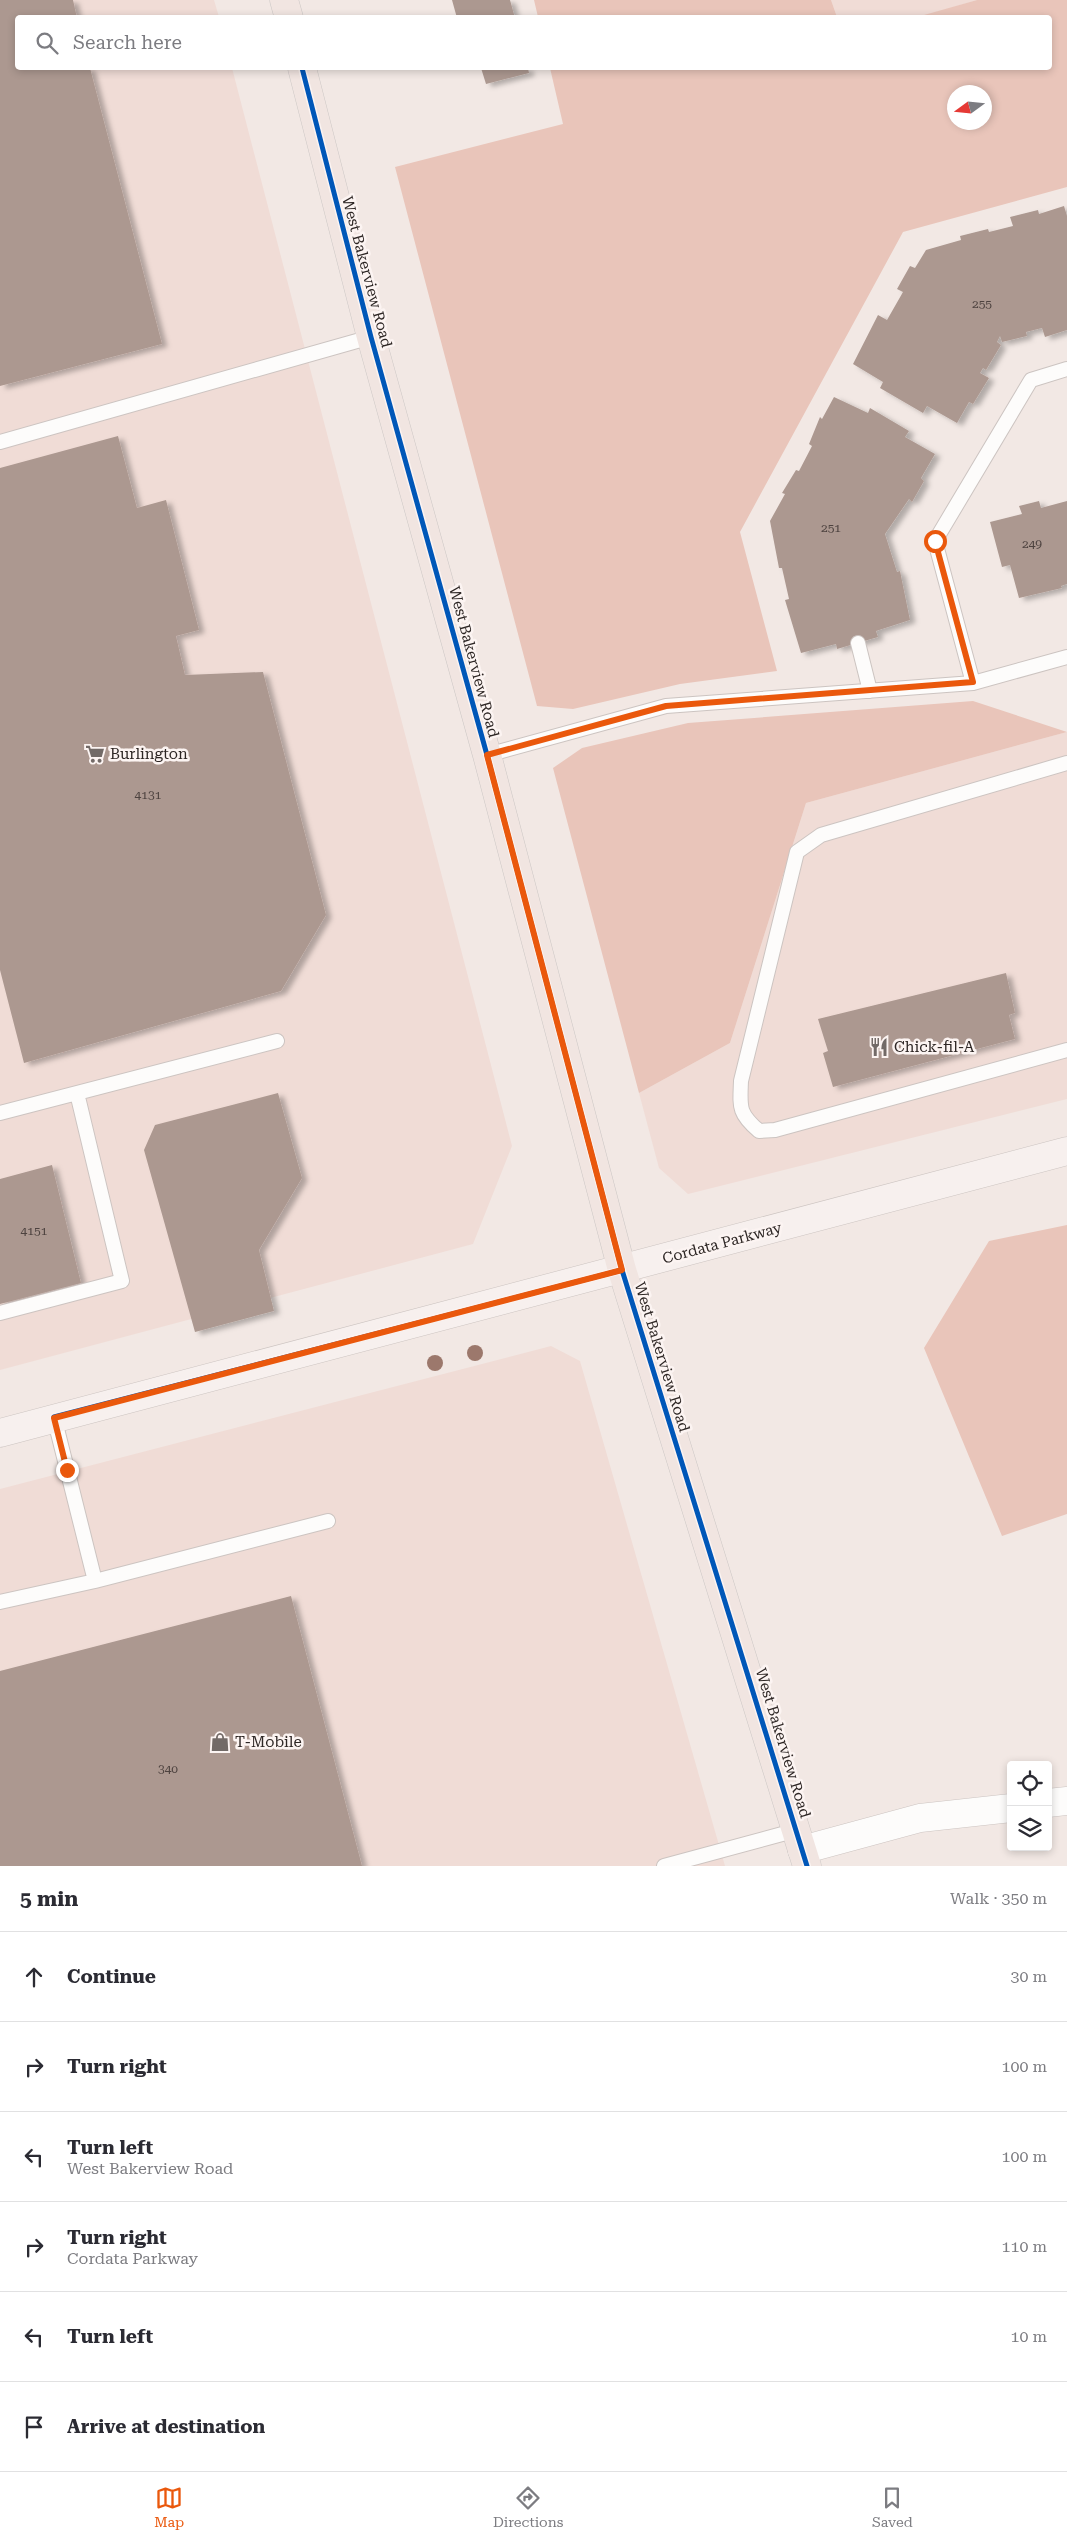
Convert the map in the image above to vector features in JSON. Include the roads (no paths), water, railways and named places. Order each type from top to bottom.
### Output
[{"type":"main road","points":[[284,0],[288,15]]},
{"type":"main road","name":"West Bakerview Road","points":[[303,70],[371,337],[487,755],[622,1270],[802,1849]]},
{"type":"street","name":"Cordata Parkway","points":[[0,1433],[1067,1151]]},
{"type":"street","points":[[1052,1803],[1067,1801]]},
{"type":"street","points":[[802,1849],[920,1818],[1007,1808]]},
{"type":"lane","points":[[0,442],[371,337]]},
{"type":"lane","points":[[973,682],[935,541],[1031,380],[1067,369]]},
{"type":"lane","points":[[858,643],[870,691]]},
{"type":"lane","points":[[487,755],[666,706],[973,682],[1067,657]]},
{"type":"lane","points":[[1067,763],[821,834],[797,852],[741,1081],[740,1108],[746,1121],[758,1131],[775,1130],[1067,1050]]},
{"type":"lane","points":[[0,1113],[277,1040]]},
{"type":"lane","points":[[0,1313],[122,1281],[77,1093]]},
{"type":"lane","points":[[54,1418],[95,1581]]},
{"type":"lane","points":[[0,1602],[95,1581],[328,1521]]},
{"type":"lane","points":[[664,1866],[802,1849]]},
{"type":"place","name":"Burlington","points":[[95,754]]},
{"type":"place","name":"Chick-fil-A","points":[[879,1047]]},
{"type":"place","name":"T-Mobile","points":[[220,1742]]}]
